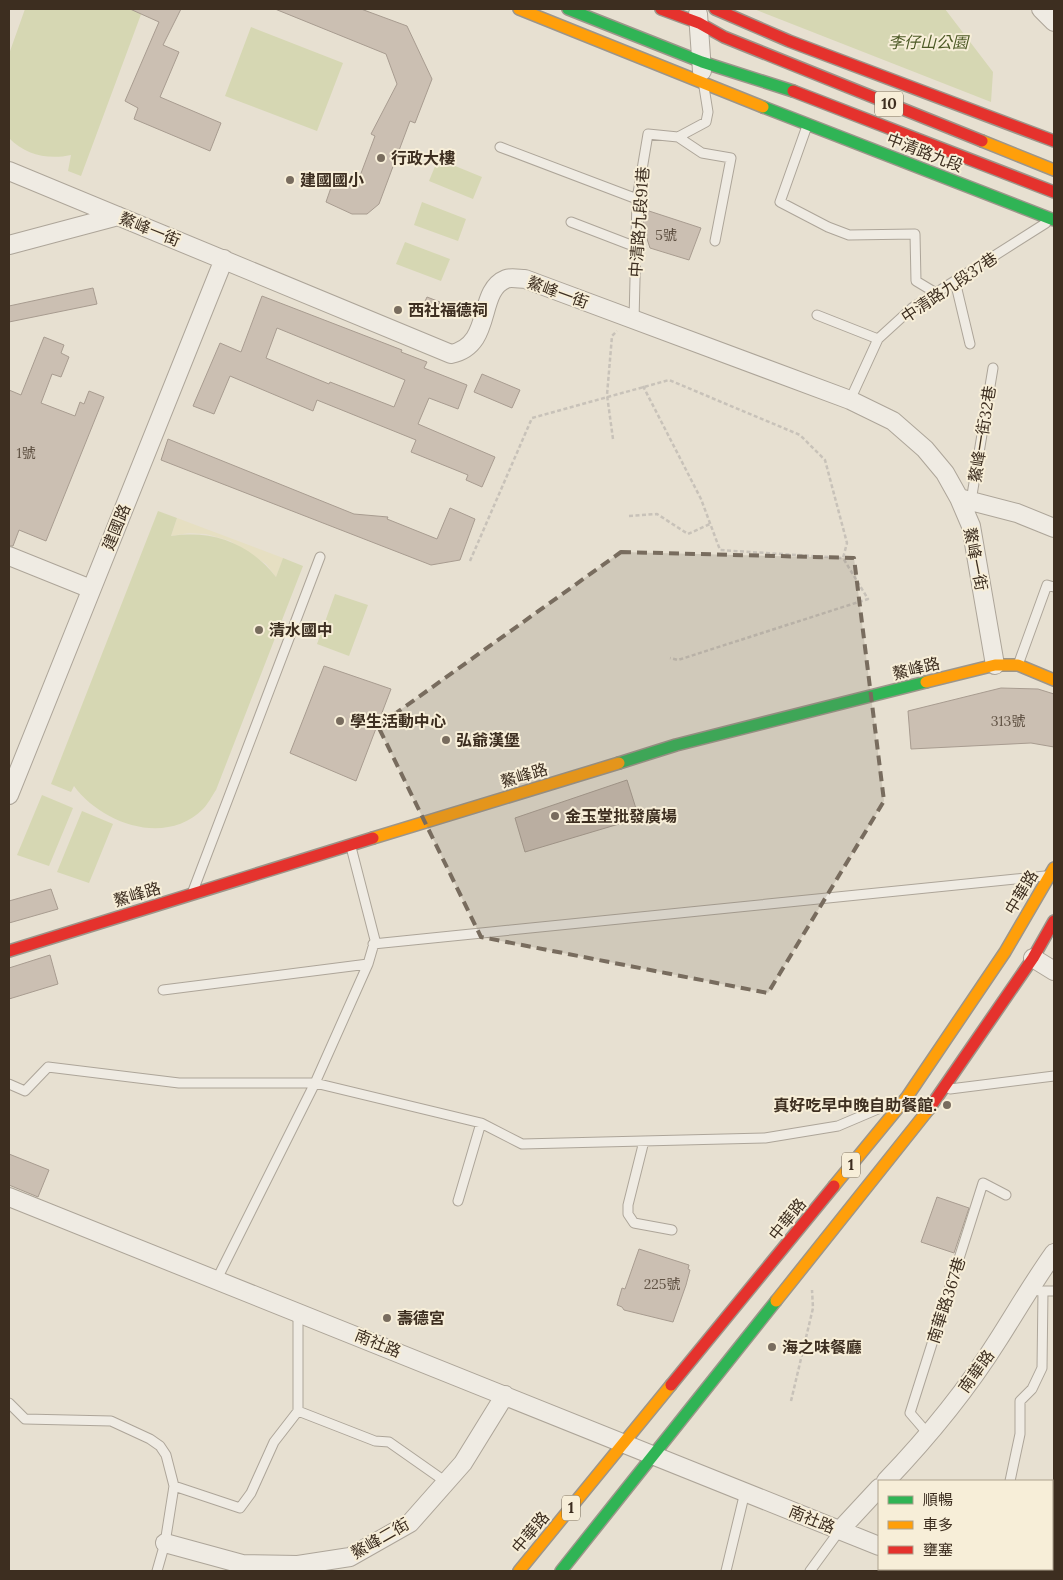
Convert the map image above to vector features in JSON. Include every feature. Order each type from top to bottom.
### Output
[{"type":"main road","name":"中清路九段","points":[[519,9],[704,84],[784,113],[1054,220]]},
{"type":"main road","name":"中清路九段","points":[[568,9],[702,62],[792,91],[1054,192]]},
{"type":"main road","name":"10","points":[[661,9],[698,16],[724,37],[1054,170]]},
{"type":"main road","points":[[715,9],[788,41],[1054,141]]},
{"type":"main road","points":[[698,16],[788,41]]},
{"type":"main road","name":"中清路九段","points":[[702,62],[784,113]]},
{"type":"main road","name":"鰲峰路","points":[[9,951],[351,847],[676,745],[995,665],[1018,665],[1054,680]]},
{"type":"main road","name":"中華路","points":[[519,1571],[624,1445],[906,1097],[1005,952],[1052,872]]},
{"type":"main road","name":"1","points":[[560,1571],[944,1090],[1033,958],[1054,921]]},
{"type":"street","points":[[1041,9],[1054,22]]},
{"type":"street","points":[[698,16],[704,84]]},
{"type":"street","name":"鰲峰一街","points":[[9,171],[451,354],[464,351],[474,342],[494,288],[506,279],[525,279],[850,400],[893,421],[925,449],[965,499],[995,665]]},
{"type":"street","points":[[9,245],[118,216]]},
{"type":"street","name":"建國路","points":[[9,795],[224,259]]},
{"type":"street","points":[[965,499],[1018,513],[1054,528]]},
{"type":"street","points":[[9,556],[91,589]]},
{"type":"street","points":[[1033,958],[1054,971]]},
{"type":"street","name":"南社路","points":[[9,1197],[298,1310],[624,1445],[654,1455],[878,1546]]},
{"type":"street","name":"南華路","points":[[887,1480],[929,1435],[1034,1292],[1054,1253]]},
{"type":"street","name":"鰲峰二街","points":[[165,1543],[242,1564],[298,1565],[350,1557],[410,1523],[463,1463],[505,1395]]},
{"type":"street","points":[[840,1530],[878,1489]]},
{"type":"lane","points":[[704,84],[708,112],[706,122],[678,137],[702,152],[731,158],[715,241]]},
{"type":"lane","points":[[808,123],[780,202],[828,227],[849,235],[915,234],[916,281],[936,293]]},
{"type":"lane","name":"中清路九段91巷","points":[[634,321],[637,199],[648,134],[678,137]]},
{"type":"lane","points":[[500,147],[637,199]]},
{"type":"lane","name":"中清路九段37巷","points":[[850,400],[878,339],[912,308],[1037,227],[1054,220]]},
{"type":"lane","points":[[571,222],[636,247]]},
{"type":"lane","points":[[955,281],[970,344]]},
{"type":"lane","points":[[818,316],[878,339]]},
{"type":"lane","name":"鰲峰一街32巷","points":[[965,499],[993,368]]},
{"type":"lane","points":[[192,894],[320,557]]},
{"type":"lane","points":[[1018,665],[1047,585],[1054,587]]},
{"type":"lane","points":[[217,1279],[315,1083],[368,964],[375,940],[351,847]]},
{"type":"lane","points":[[373,944],[1052,872]]},
{"type":"lane","points":[[163,990],[368,964]]},
{"type":"lane","points":[[9,1084],[25,1091],[48,1066],[179,1083],[315,1083],[481,1123],[522,1144],[765,1138],[838,1126],[906,1097],[944,1090],[1054,1076]]},
{"type":"lane","points":[[458,1201],[481,1123]]},
{"type":"lane","points":[[644,1141],[628,1205],[628,1214],[634,1223],[672,1230]]},
{"type":"lane","name":"南華路367巷","points":[[929,1435],[910,1413],[983,1183],[1006,1196]]},
{"type":"lane","points":[[1010,1480],[1020,1434],[1020,1401],[1032,1389],[1042,1368],[1034,1292],[1054,1291]]},
{"type":"lane","points":[[174,1486],[240,1508],[251,1493],[274,1442],[298,1411],[298,1310]]},
{"type":"lane","points":[[9,1403],[25,1419],[111,1421],[150,1439],[166,1454],[174,1486],[165,1543],[157,1571]]},
{"type":"lane","points":[[298,1411],[375,1441],[389,1442],[446,1482]]},
{"type":"lane","points":[[726,1571],[745,1492]]},
{"type":"lane","points":[[810,1571],[840,1530]]},
{"type":"path","points":[[613,439],[607,395],[612,336],[634,321]]},
{"type":"path","points":[[470,561],[532,418],[607,395],[668,380],[800,435],[825,460],[847,543],[843,558],[868,599],[678,660],[670,658]]},
{"type":"path","points":[[643,386],[701,499],[720,550],[843,558]]},
{"type":"path","points":[[629,516],[657,514],[688,534],[710,524]]},
{"type":"path","points":[[791,1401],[812,1308],[812,1283]]},
{"type":"highlighted area","points":[[621,552],[854,558],[884,801],[768,993],[481,937],[378,726]]},
{"type":"shaded area","points":[[177,518],[283,558],[276,577],[266,564],[230,541],[206,534],[189,533],[171,536]]},
{"type":"green space","points":[[25,9],[143,9],[81,176],[68,171],[71,155],[54,157],[37,155],[22,149],[9,138],[9,54]]},
{"type":"green space","name":"李仔山公園","points":[[754,9],[945,9],[993,72],[991,102]]},
{"type":"green space","points":[[251,27],[343,63],[317,131],[225,96]]},
{"type":"green space","points":[[438,159],[482,177],[473,199],[429,181]]},
{"type":"green space","points":[[422,202],[466,219],[458,241],[414,225]]},
{"type":"green space","points":[[405,242],[450,259],[441,281],[396,264]]},
{"type":"green space","points":[[158,511],[177,518],[171,536],[201,535],[216,537],[229,542],[254,555],[276,577],[283,558],[303,566],[216,790],[203,809],[188,820],[171,827],[153,828],[134,826],[100,811],[74,786],[71,792],[51,784]]},
{"type":"green space","points":[[335,594],[368,605],[349,656],[317,644]]},
{"type":"green space","points":[[42,795],[73,808],[49,866],[17,855]]},
{"type":"green space","points":[[82,811],[113,824],[89,883],[57,872]]},
{"type":"building","points":[[130,9],[181,9],[163,45],[179,52],[160,97],[221,123],[210,151],[134,119],[138,108],[125,101],[159,22]]},
{"type":"building","points":[[275,9],[361,9],[407,26],[432,79],[415,123],[410,121],[379,204],[367,214],[352,214],[326,202],[335,176],[357,184],[375,136],[371,134],[397,84],[386,54]]},
{"type":"building","points":[[649,211],[701,228],[689,260],[650,248],[643,227],[643,222]]},
{"type":"building","points":[[93,288],[97,304],[9,322],[9,306]]},
{"type":"building","points":[[262,296],[402,350],[401,352],[427,362],[424,368],[467,385],[458,409],[429,398],[418,424],[495,457],[482,487],[466,480],[468,475],[411,452],[416,440],[317,400],[313,411],[230,376],[214,414],[193,406],[220,343],[241,352]],"holes":[[[277,328],[405,380],[394,407],[330,382],[329,384],[266,358]]]},
{"type":"building","points":[[427,297],[440,302],[434,317],[420,312]]},
{"type":"building","points":[[44,337],[64,345],[61,353],[69,357],[61,377],[52,374],[41,403],[75,416],[80,402],[84,404],[89,391],[104,397],[46,541],[19,530],[13,546],[9,546],[9,390],[21,395]]},
{"type":"building","points":[[482,374],[520,390],[512,408],[474,392]]},
{"type":"building","points":[[168,439],[354,514],[388,517],[387,519],[437,539],[450,508],[475,519],[460,560],[431,565],[161,460]]},
{"type":"building","name":"學生活動中心","points":[[324,666],[391,689],[356,781],[290,753]]},
{"type":"building","points":[[1001,688],[1038,689],[1054,694],[1054,747],[1031,743],[911,749],[908,711]]},
{"type":"building","points":[[627,780],[639,818],[525,852],[515,818]]},
{"type":"building","points":[[51,889],[58,909],[9,923],[9,901]]},
{"type":"building","points":[[50,955],[58,984],[9,999],[9,968]]},
{"type":"building","points":[[9,1154],[49,1170],[38,1197],[9,1185]]},
{"type":"building","points":[[937,1197],[969,1208],[954,1253],[921,1242]]},
{"type":"building","points":[[639,1249],[689,1265],[688,1269],[690,1270],[686,1285],[673,1322],[624,1310],[617,1305],[622,1288],[625,1289]]},
{"type":"traffic: fast","points":[[568,9],[702,62],[793,91]]},
{"type":"traffic: fast","points":[[763,107],[1054,220]]},
{"type":"traffic: fast","points":[[619,763],[676,745],[926,682]]},
{"type":"traffic: fast","points":[[561,1571],[776,1301]]},
{"type":"traffic: slow","points":[[519,9],[763,107]]},
{"type":"traffic: slow","points":[[982,141],[1054,170]]},
{"type":"traffic: slow","points":[[926,682],[995,665],[1018,665],[1054,680]]},
{"type":"traffic: slow","points":[[373,838],[619,763]]},
{"type":"traffic: slow","points":[[834,1186],[907,1097],[1005,952],[1054,868]]},
{"type":"traffic: slow","points":[[776,1301],[929,1109]]},
{"type":"traffic: slow","points":[[519,1571],[671,1385]]},
{"type":"traffic: jam","points":[[661,9],[699,23],[724,37],[982,141]]},
{"type":"traffic: jam","points":[[715,9],[789,41],[1054,141]]},
{"type":"traffic: jam","points":[[793,91],[1054,192]]},
{"type":"traffic: jam","points":[[9,951],[373,838]]},
{"type":"traffic: jam","points":[[929,1109],[1033,958],[1054,921]]},
{"type":"traffic: jam","points":[[671,1385],[834,1186]]},
{"type":"place","name":"行政大樓","points":[[381,158]]},
{"type":"place","name":"建國國小","points":[[290,180]]},
{"type":"place","name":"西社福德祠","points":[[398,310]]},
{"type":"place","name":"清水國中","points":[[259,630]]},
{"type":"place","name":"學生活動中心","points":[[340,721]]},
{"type":"place","name":"弘爺漢堡","points":[[446,740]]},
{"type":"place","name":"金玉堂批發廣場","points":[[555,816]]},
{"type":"place","name":"真好吃早中晚自助餐館.","points":[[947,1105]]},
{"type":"place","name":"壽德宮","points":[[387,1318]]},
{"type":"place","name":"海之味餐廳","points":[[772,1347]]}]
